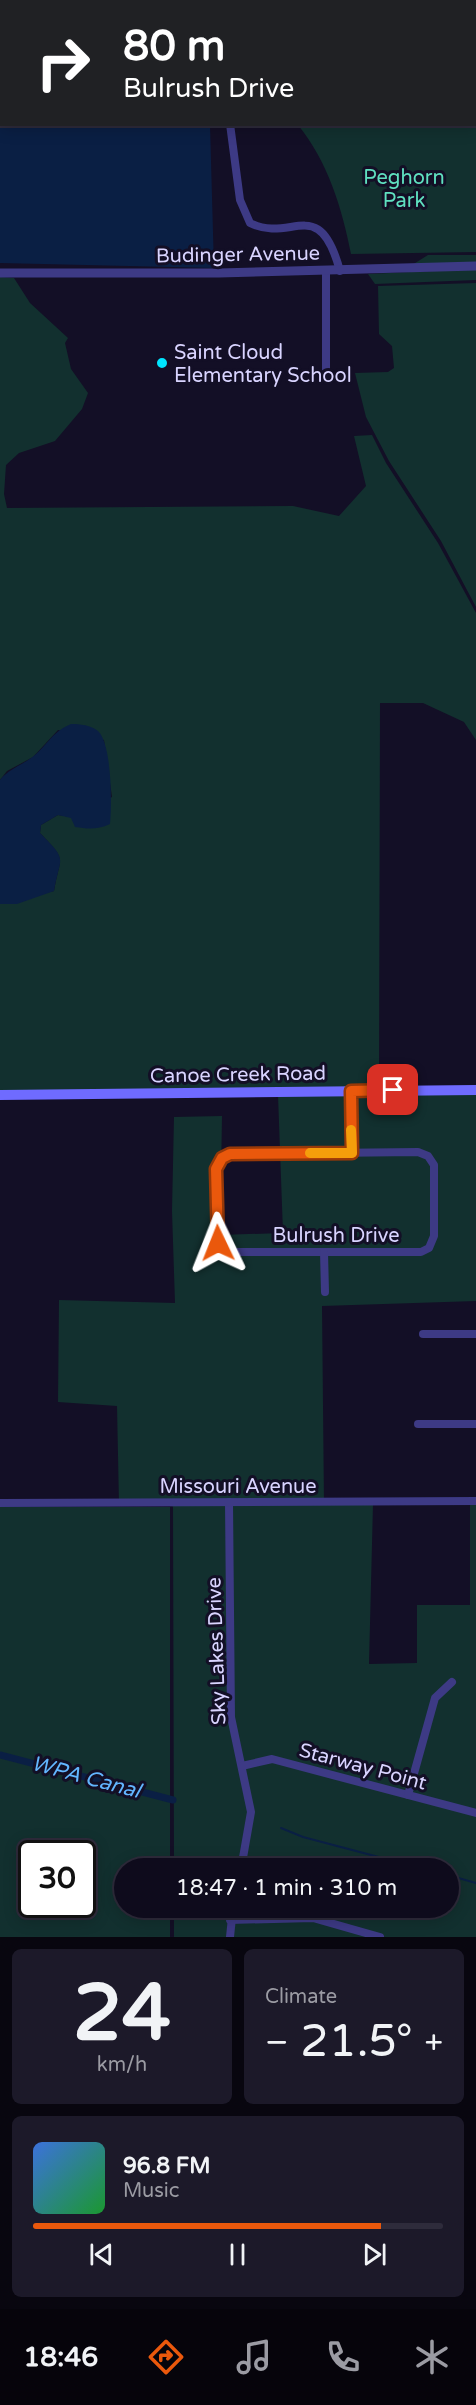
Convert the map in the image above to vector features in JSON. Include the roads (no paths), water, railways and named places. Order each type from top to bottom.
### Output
[{"type":"main road","name":"Canoe Creek Road","points":[[0,1095],[476,1090]]},
{"type":"street","points":[[230,126],[240,200],[250,223],[265,228],[309,226],[321,232],[328,237],[340,271]]},
{"type":"street","name":"Budinger Avenue","points":[[0,273],[340,271],[476,266]]},
{"type":"street","points":[[326,271],[326,369]]},
{"type":"street","points":[[351,1091],[352,1153]]},
{"type":"street","name":"Bulrush Drive","points":[[418,1152],[428,1156],[434,1165],[434,1236],[429,1248],[421,1252],[236,1252],[225,1249],[218,1243],[216,1169],[222,1158],[230,1154],[352,1153],[418,1152]]},
{"type":"street","points":[[324,1252],[325,1292]]},
{"type":"street","points":[[423,1334],[476,1334]]},
{"type":"street","points":[[418,1424],[476,1424]]},
{"type":"street","name":"Missouri Avenue","points":[[0,1503],[476,1501]]},
{"type":"street","name":"Sky Lakes Drive","points":[[229,1502],[231,1717],[251,1812],[243,1858]]},
{"type":"street","points":[[408,1795],[435,1698],[452,1683]]},
{"type":"street","name":"Starway Point","points":[[242,1766],[272,1759],[476,1813]]},
{"type":"street","points":[[230,1937],[230,1920],[313,1918],[380,1937]]},
{"type":"water","points":[[0,126],[210,126],[214,268],[0,263]]},
{"type":"water","points":[[71,724],[92,727],[103,738],[110,775],[110,824],[92,828],[75,827],[71,818],[58,815],[41,825],[40,833],[55,849],[60,859],[54,891],[17,904],[0,904],[0,780],[36,754],[53,736]]},
{"type":"waterway","name":"WPA Canal","points":[[0,1755],[173,1800]]},
{"type":"waterway","points":[[281,1828],[303,1837],[382,1858]]},
{"type":"waterway","points":[[459,1878],[476,1883]]},
{"type":"place","name":"Saint Cloud Elementary School","points":[[162,363]]},
{"type":"park label","name":"Peghorn Park","points":[[404,188]]}]
